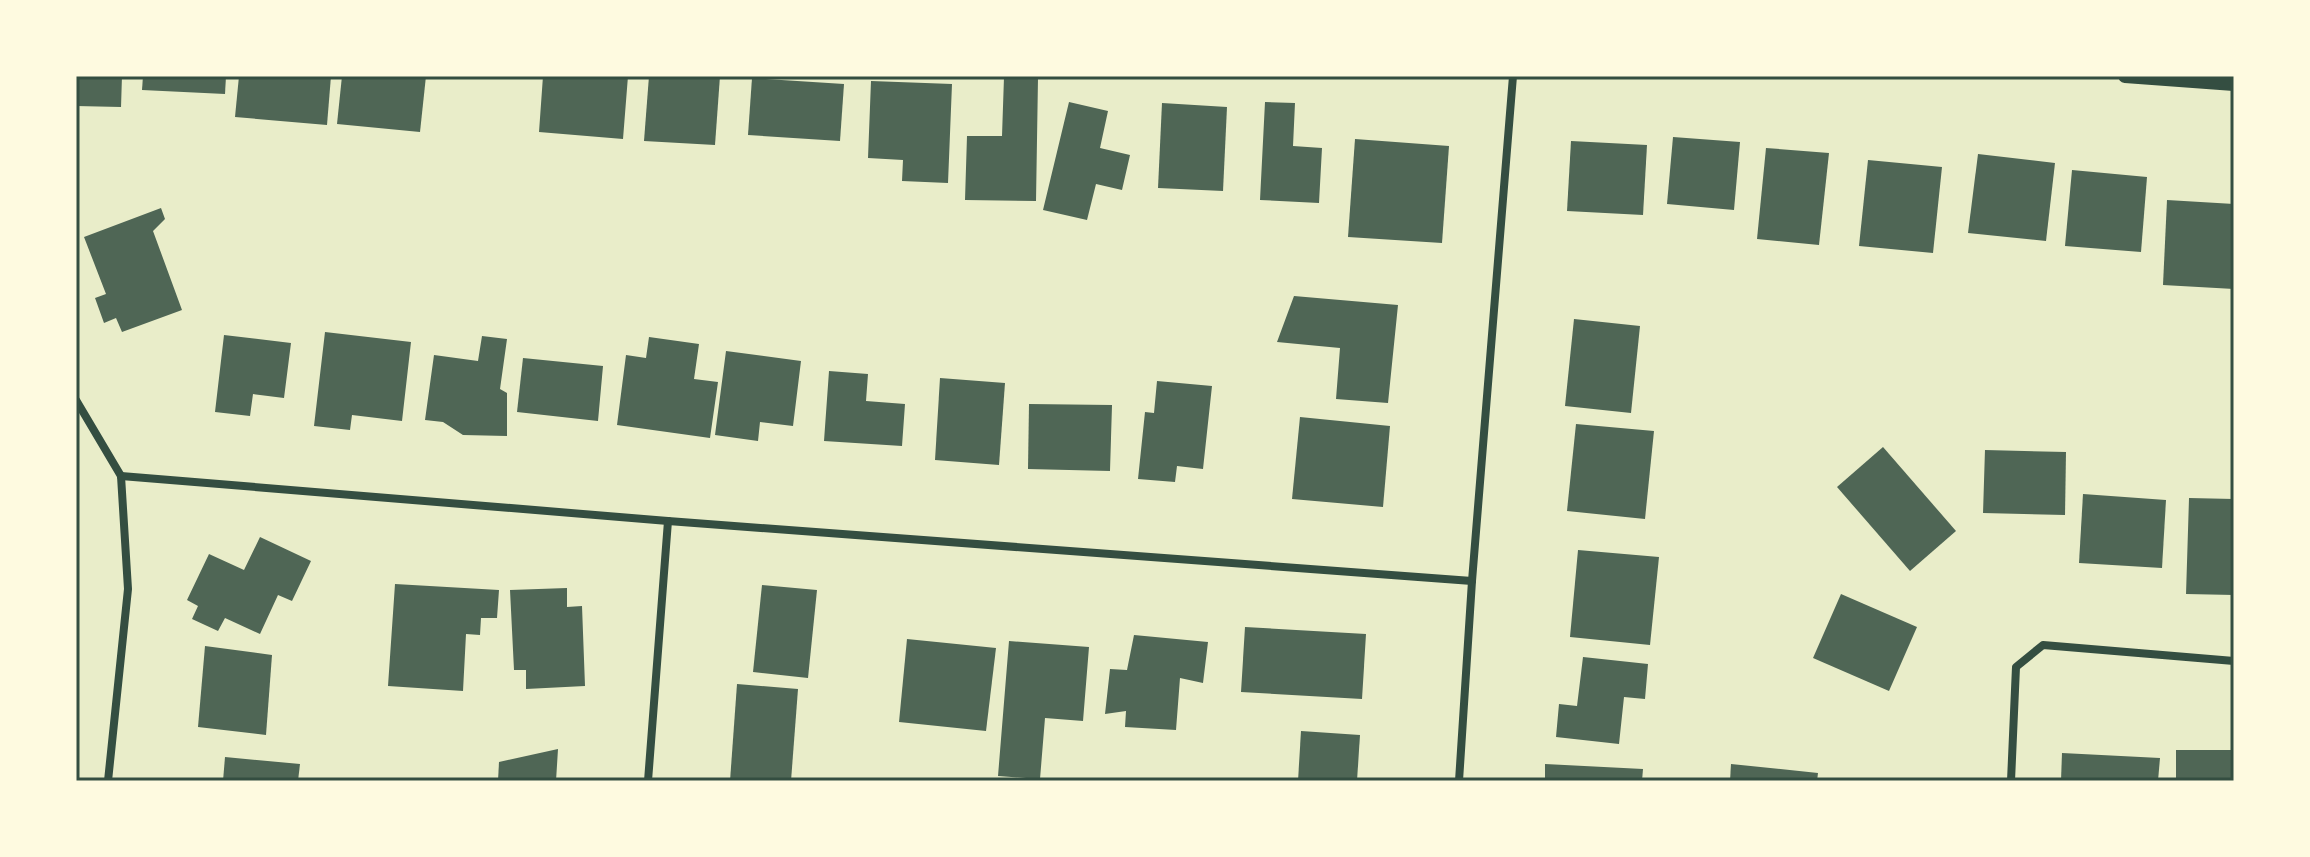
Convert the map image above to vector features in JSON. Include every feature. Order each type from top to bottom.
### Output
[{"type":"street","points":[[1459,781],[1513,76]]},
{"type":"street","points":[[2125,76],[2234,84]]},
{"type":"street","points":[[76,400],[121,476],[128,589],[108,781]]},
{"type":"street","points":[[121,476],[668,521],[1472,581]]},
{"type":"street","points":[[648,781],[668,521]]},
{"type":"street","points":[[2011,781],[2016,667],[2043,645],[2234,661]]},
{"type":"building","points":[[76,76],[122,76],[121,107],[76,106]]},
{"type":"building","points":[[143,76],[226,76],[225,94],[142,90]]},
{"type":"building","points":[[239,76],[331,76],[327,125],[235,117]]},
{"type":"building","points":[[342,76],[426,76],[420,132],[337,124]]},
{"type":"building","points":[[543,76],[628,76],[623,139],[539,132]]},
{"type":"building","points":[[649,76],[720,76],[715,145],[644,141]]},
{"type":"building","points":[[1004,77],[1038,78],[1036,201],[965,200],[967,136],[1002,136]]},
{"type":"building","points":[[752,78],[844,84],[840,141],[748,135]]},
{"type":"building","points":[[871,81],[952,84],[948,183],[902,181],[903,160],[868,158]]},
{"type":"building","points":[[1069,102],[1108,111],[1100,148],[1130,155],[1122,190],[1096,184],[1087,220],[1043,210]]},
{"type":"building","points":[[1265,102],[1295,103],[1293,146],[1322,148],[1319,203],[1260,200]]},
{"type":"building","points":[[1162,103],[1227,107],[1223,191],[1158,188]]},
{"type":"building","points":[[1673,137],[1740,142],[1734,210],[1667,204]]},
{"type":"building","points":[[1355,139],[1449,146],[1442,243],[1348,237]]},
{"type":"building","points":[[1571,141],[1647,145],[1643,215],[1567,211]]},
{"type":"building","points":[[1766,148],[1829,153],[1819,245],[1757,239]]},
{"type":"building","points":[[1978,154],[2055,163],[2046,241],[1968,233]]},
{"type":"building","points":[[1868,160],[1942,167],[1933,253],[1859,246]]},
{"type":"building","points":[[2072,170],[2147,177],[2141,252],[2065,246]]},
{"type":"building","points":[[2167,200],[2234,204],[2234,289],[2163,285]]},
{"type":"building","points":[[161,208],[165,219],[153,231],[182,310],[122,332],[116,318],[104,323],[95,298],[106,294],[84,237]]},
{"type":"building","points":[[1294,296],[1398,305],[1388,403],[1336,399],[1340,348],[1277,342]]},
{"type":"building","points":[[1574,319],[1640,326],[1631,413],[1565,406]]},
{"type":"building","points":[[325,332],[411,342],[402,421],[352,415],[350,430],[314,426]]},
{"type":"building","points":[[224,335],[291,343],[284,398],[253,394],[250,416],[215,412]]},
{"type":"building","points":[[482,336],[507,339],[500,389],[507,393],[507,436],[463,435],[443,422],[425,420],[434,355],[478,361]]},
{"type":"building","points":[[649,337],[699,344],[694,379],[718,382],[710,438],[617,425],[626,355],[646,358]]},
{"type":"building","points":[[726,351],[801,361],[793,426],[760,422],[758,441],[715,435]]},
{"type":"building","points":[[523,358],[603,366],[598,421],[517,412]]},
{"type":"building","points":[[829,371],[868,374],[866,401],[905,404],[902,446],[824,441]]},
{"type":"building","points":[[940,378],[1005,383],[999,465],[935,460]]},
{"type":"building","points":[[1157,381],[1212,386],[1203,469],[1177,466],[1175,482],[1138,479],[1145,412],[1154,413]]},
{"type":"building","points":[[1029,404],[1112,405],[1110,471],[1028,469]]},
{"type":"building","points":[[1300,417],[1390,426],[1383,507],[1292,499]]},
{"type":"building","points":[[1576,424],[1654,431],[1645,519],[1567,511]]},
{"type":"building","points":[[1883,447],[1956,531],[1910,571],[1837,487]]},
{"type":"building","points":[[1985,450],[2066,452],[2065,515],[1983,513]]},
{"type":"building","points":[[2083,494],[2166,500],[2162,568],[2079,563]]},
{"type":"building","points":[[2189,498],[2234,499],[2234,595],[2186,594]]},
{"type":"building","points":[[260,537],[311,561],[292,601],[278,595],[260,634],[225,618],[218,631],[192,619],[198,606],[187,600],[209,554],[244,570]]},
{"type":"building","points":[[1578,550],[1659,557],[1650,645],[1570,637]]},
{"type":"building","points":[[395,584],[499,590],[497,618],[481,618],[480,635],[466,634],[463,691],[388,686]]},
{"type":"building","points":[[762,585],[817,590],[808,678],[753,672]]},
{"type":"building","points":[[567,588],[567,607],[582,606],[585,686],[526,689],[526,670],[514,670],[510,590]]},
{"type":"building","points":[[1841,594],[1917,627],[1889,691],[1813,658]]},
{"type":"building","points":[[1245,627],[1366,634],[1362,699],[1241,692]]},
{"type":"building","points":[[1134,635],[1208,642],[1203,683],[1180,678],[1176,730],[1125,727],[1126,711],[1105,714],[1110,669],[1127,670]]},
{"type":"building","points":[[907,639],[996,648],[986,731],[899,722]]},
{"type":"building","points":[[1009,641],[1089,647],[1083,721],[1045,718],[1040,779],[998,776]]},
{"type":"building","points":[[205,646],[272,655],[266,735],[198,727]]},
{"type":"building","points":[[1583,657],[1648,664],[1645,699],[1624,697],[1619,744],[1556,737],[1559,704],[1577,706]]},
{"type":"building","points":[[737,684],[798,689],[791,781],[730,781]]},
{"type":"building","points":[[1301,731],[1360,735],[1357,781],[1298,781]]},
{"type":"building","points":[[558,749],[556,781],[498,781],[499,762]]},
{"type":"building","points":[[2176,750],[2234,750],[2234,781],[2176,781]]},
{"type":"building","points":[[2062,753],[2160,758],[2158,781],[2061,781]]},
{"type":"building","points":[[225,757],[300,764],[298,781],[223,781]]},
{"type":"building","points":[[1545,764],[1643,769],[1642,781],[1545,781]]},
{"type":"building","points":[[1731,764],[1818,773],[1817,781],[1730,781]]}]
